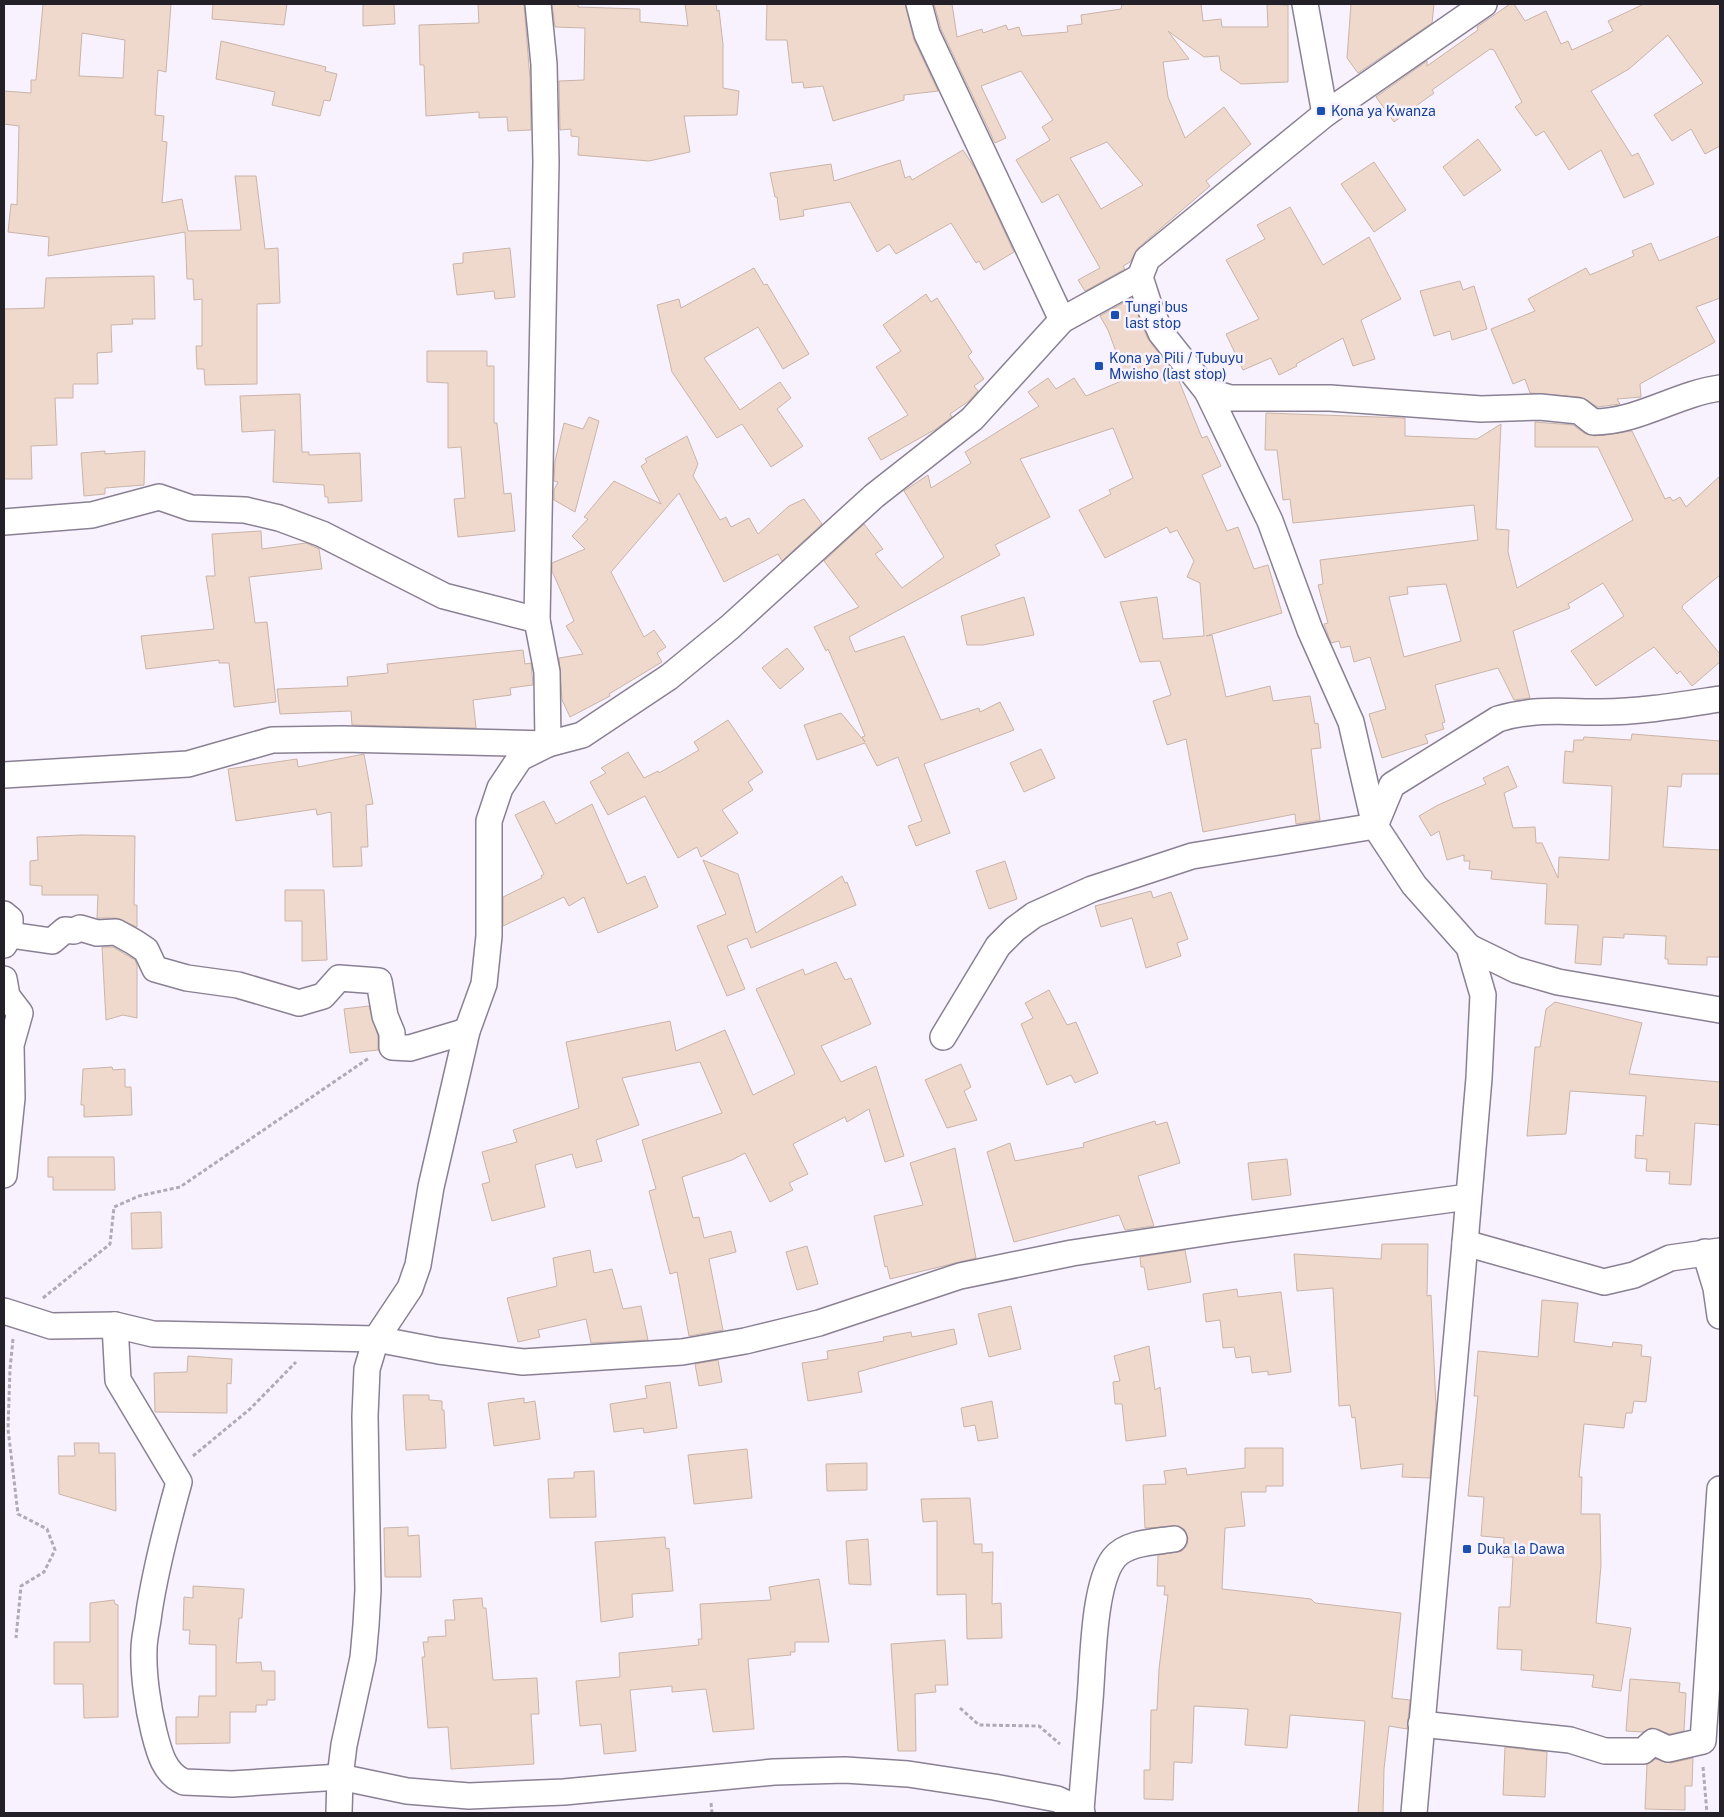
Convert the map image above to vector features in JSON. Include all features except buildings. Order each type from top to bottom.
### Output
[{"type":"street","points":[[538,4],[544,64],[546,162],[537,620],[548,672],[548,744]]},
{"type":"street","points":[[919,4],[927,34],[1062,320]]},
{"type":"street","points":[[1306,4],[1325,114]]},
{"type":"street","points":[[1484,4],[1325,114],[1147,259],[1140,277],[1150,308],[1161,333],[1207,392],[1270,521],[1310,630],[1351,722],[1375,826],[1414,885],[1468,947],[1516,970],[1558,982],[1720,1010]]},
{"type":"street","points":[[339,1813],[340,1777],[349,1722],[363,1658],[366,1625],[368,1590],[365,1387],[370,1354],[376,1339],[410,1288],[418,1264],[431,1188],[467,1031],[484,984],[488,959],[489,821],[500,788],[510,769],[520,758],[548,744],[582,735],[669,677],[730,627],[874,496],[972,419],[1062,320],[1140,277]]},
{"type":"street","points":[[1207,392],[1230,398],[1338,398],[1481,409],[1550,408],[1578,411],[1593,422],[1630,418],[1701,392],[1720,388]]},
{"type":"street","points":[[4,522],[92,515],[159,497],[191,508],[245,510],[279,518],[322,534],[444,596],[537,620]]},
{"type":"street","points":[[1375,826],[1392,785],[1498,719],[1530,711],[1648,709],[1720,699]]},
{"type":"street","points":[[4,775],[188,764],[272,740],[342,739],[548,744]]},
{"type":"street","points":[[943,1037],[998,946],[1025,921],[1042,912],[1120,878],[1192,856],[1375,826]]},
{"type":"street","points":[[6,931],[52,941],[64,930],[80,928],[97,933],[116,932],[146,950],[155,969],[187,978],[238,985],[299,1004],[323,996],[339,978],[379,981],[385,1016],[392,1033],[392,1047],[410,1048],[467,1031]]},
{"type":"street","points":[[1414,1813],[1466,1243],[1468,1197],[1479,1078],[1483,995],[1468,947]]},
{"type":"street","points":[[4,979],[12,1012],[12,1098],[4,1175]]},
{"type":"street","points":[[12,1314],[51,1326],[115,1325],[153,1334],[376,1339],[439,1351],[523,1362],[682,1352],[745,1341],[819,1323],[960,1276],[1072,1253],[1231,1229],[1468,1197]]},
{"type":"street","points":[[1466,1243],[1604,1282],[1634,1275],[1670,1258],[1712,1251],[1720,1316]]},
{"type":"street","points":[[115,1325],[118,1380],[179,1482],[156,1569],[144,1650],[150,1715],[165,1765],[173,1776],[184,1782],[259,1784],[340,1777],[407,1791],[469,1796],[564,1792],[774,1772],[888,1772],[1012,1790],[1057,1799],[1081,1811],[1096,1624],[1102,1590],[1110,1566],[1122,1550],[1137,1545],[1174,1539]]},
{"type":"street","points":[[1421,1724],[1570,1740],[1604,1751],[1643,1751],[1653,1742],[1668,1749],[1703,1741],[1720,1488]]},
{"type":"path","points":[[16,1638],[21,1586],[44,1572],[55,1550],[47,1529],[18,1514],[8,1429],[10,1369],[16,1325],[12,1314],[110,1244],[114,1207],[139,1196],[180,1188],[391,1043]]},
{"type":"path","points":[[190,1458],[250,1409],[319,1339]]},
{"type":"path","points":[[960,1708],[979,1725],[1038,1726],[1085,1765]]},
{"type":"path","points":[[1703,1741],[1707,1813]]},
{"type":"place","name":"Kona ya Kwanza","points":[[1321,111]]},
{"type":"place","name":"Tungi bus last stop","points":[[1115,315]]},
{"type":"place","name":"Kona ya Pili / Tubuyu Mwisho (last stop)","points":[[1099,366]]},
{"type":"place","name":"Duka la Dawa","points":[[1467,1549]]}]
